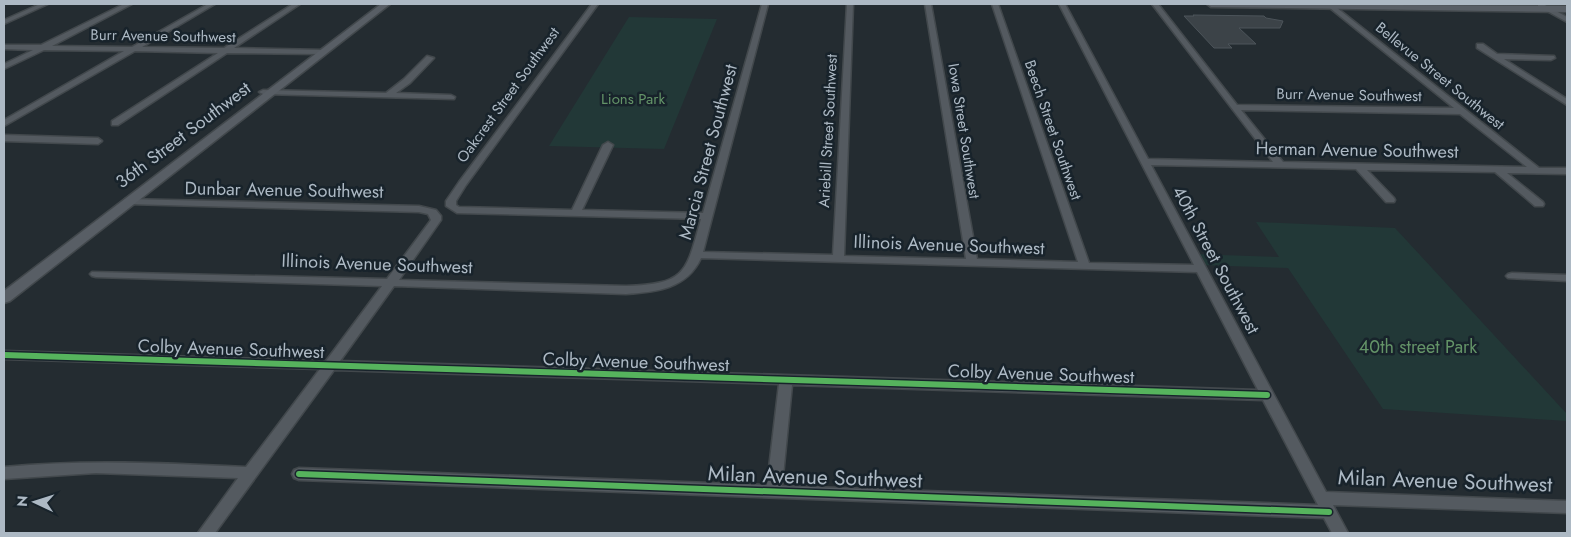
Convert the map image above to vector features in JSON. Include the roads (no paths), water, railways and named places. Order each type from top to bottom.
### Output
[{"type":"street","points":[[4,22],[45,4]]},
{"type":"street","points":[[4,66],[129,4]]},
{"type":"street","points":[[4,123],[212,4]]},
{"type":"street","points":[[115,124],[297,4]]},
{"type":"street","name":"36th Street Southwest","points":[[4,298],[378,4]]},
{"type":"street","name":"36th Street Southwest","points":[[318,52],[386,4]]},
{"type":"street","name":"Oakcrest Street Southwest","points":[[574,213],[457,210],[451,206],[451,201],[595,4]]},
{"type":"street","name":"Marcia Street Southwest","points":[[656,288],[668,285],[683,277],[693,266],[765,4]]},
{"type":"street","name":"Ariebill Street Southwest","points":[[838,259],[850,4]]},
{"type":"street","name":"Iowa Street Southwest","points":[[928,4],[972,263]]},
{"type":"street","name":"Beech Street Southwest","points":[[995,4],[1086,266]]},
{"type":"street","name":"40th Street Southwest","points":[[1062,4],[1340,533]]},
{"type":"street","points":[[1155,4],[1280,165]]},
{"type":"street","points":[[1211,4],[1567,7]]},
{"type":"street","name":"Bellevue Street Southwest","points":[[1329,4],[1536,170]]},
{"type":"street","points":[[1472,4],[1543,7],[1567,20]]},
{"type":"street","points":[[1480,46],[1567,104]]},
{"type":"street","name":"Burr Avenue Southwest","points":[[4,47],[318,52]]},
{"type":"street","points":[[1496,56],[1551,58]]},
{"type":"street","points":[[388,95],[407,81],[430,58]]},
{"type":"street","points":[[268,92],[451,96]]},
{"type":"street","name":"36th Street Southwest","points":[[4,284],[268,92]]},
{"type":"street","name":"Burr Avenue Southwest","points":[[1235,107],[1462,111]]},
{"type":"street","points":[[4,138],[98,141]]},
{"type":"street","points":[[608,145],[574,213],[707,216]]},
{"type":"street","name":"Herman Avenue Southwest","points":[[1145,162],[1567,171]]},
{"type":"street","points":[[1358,166],[1390,200]]},
{"type":"street","points":[[1497,170],[1539,204]]},
{"type":"street","name":"Dunbar Avenue Southwest","points":[[129,201],[419,209],[432,212],[436,216],[436,220],[392,282]]},
{"type":"street","name":"Illinois Avenue Southwest","points":[[696,255],[1201,269]]},
{"type":"street","name":"Illinois Avenue Southwest","points":[[96,274],[626,290],[656,288]]},
{"type":"street","points":[[1512,276],[1567,278]]},
{"type":"street","points":[[206,533],[328,365],[392,282]]},
{"type":"street","name":"Colby Avenue Southwest","points":[[4,355],[1267,395]]},
{"type":"street","points":[[774,491],[786,380]]},
{"type":"street","points":[[4,473],[59,467],[91,466],[250,473]]},
{"type":"street","name":"Milan Avenue Southwest","points":[[299,474],[1329,512]]},
{"type":"street","name":"Milan Avenue Southwest","points":[[1322,498],[1567,507]]},
{"type":"park label","name":"Lions Park","points":[[633,99]]},
{"type":"park label","name":"40th street Park","points":[[1418,347]]}]
